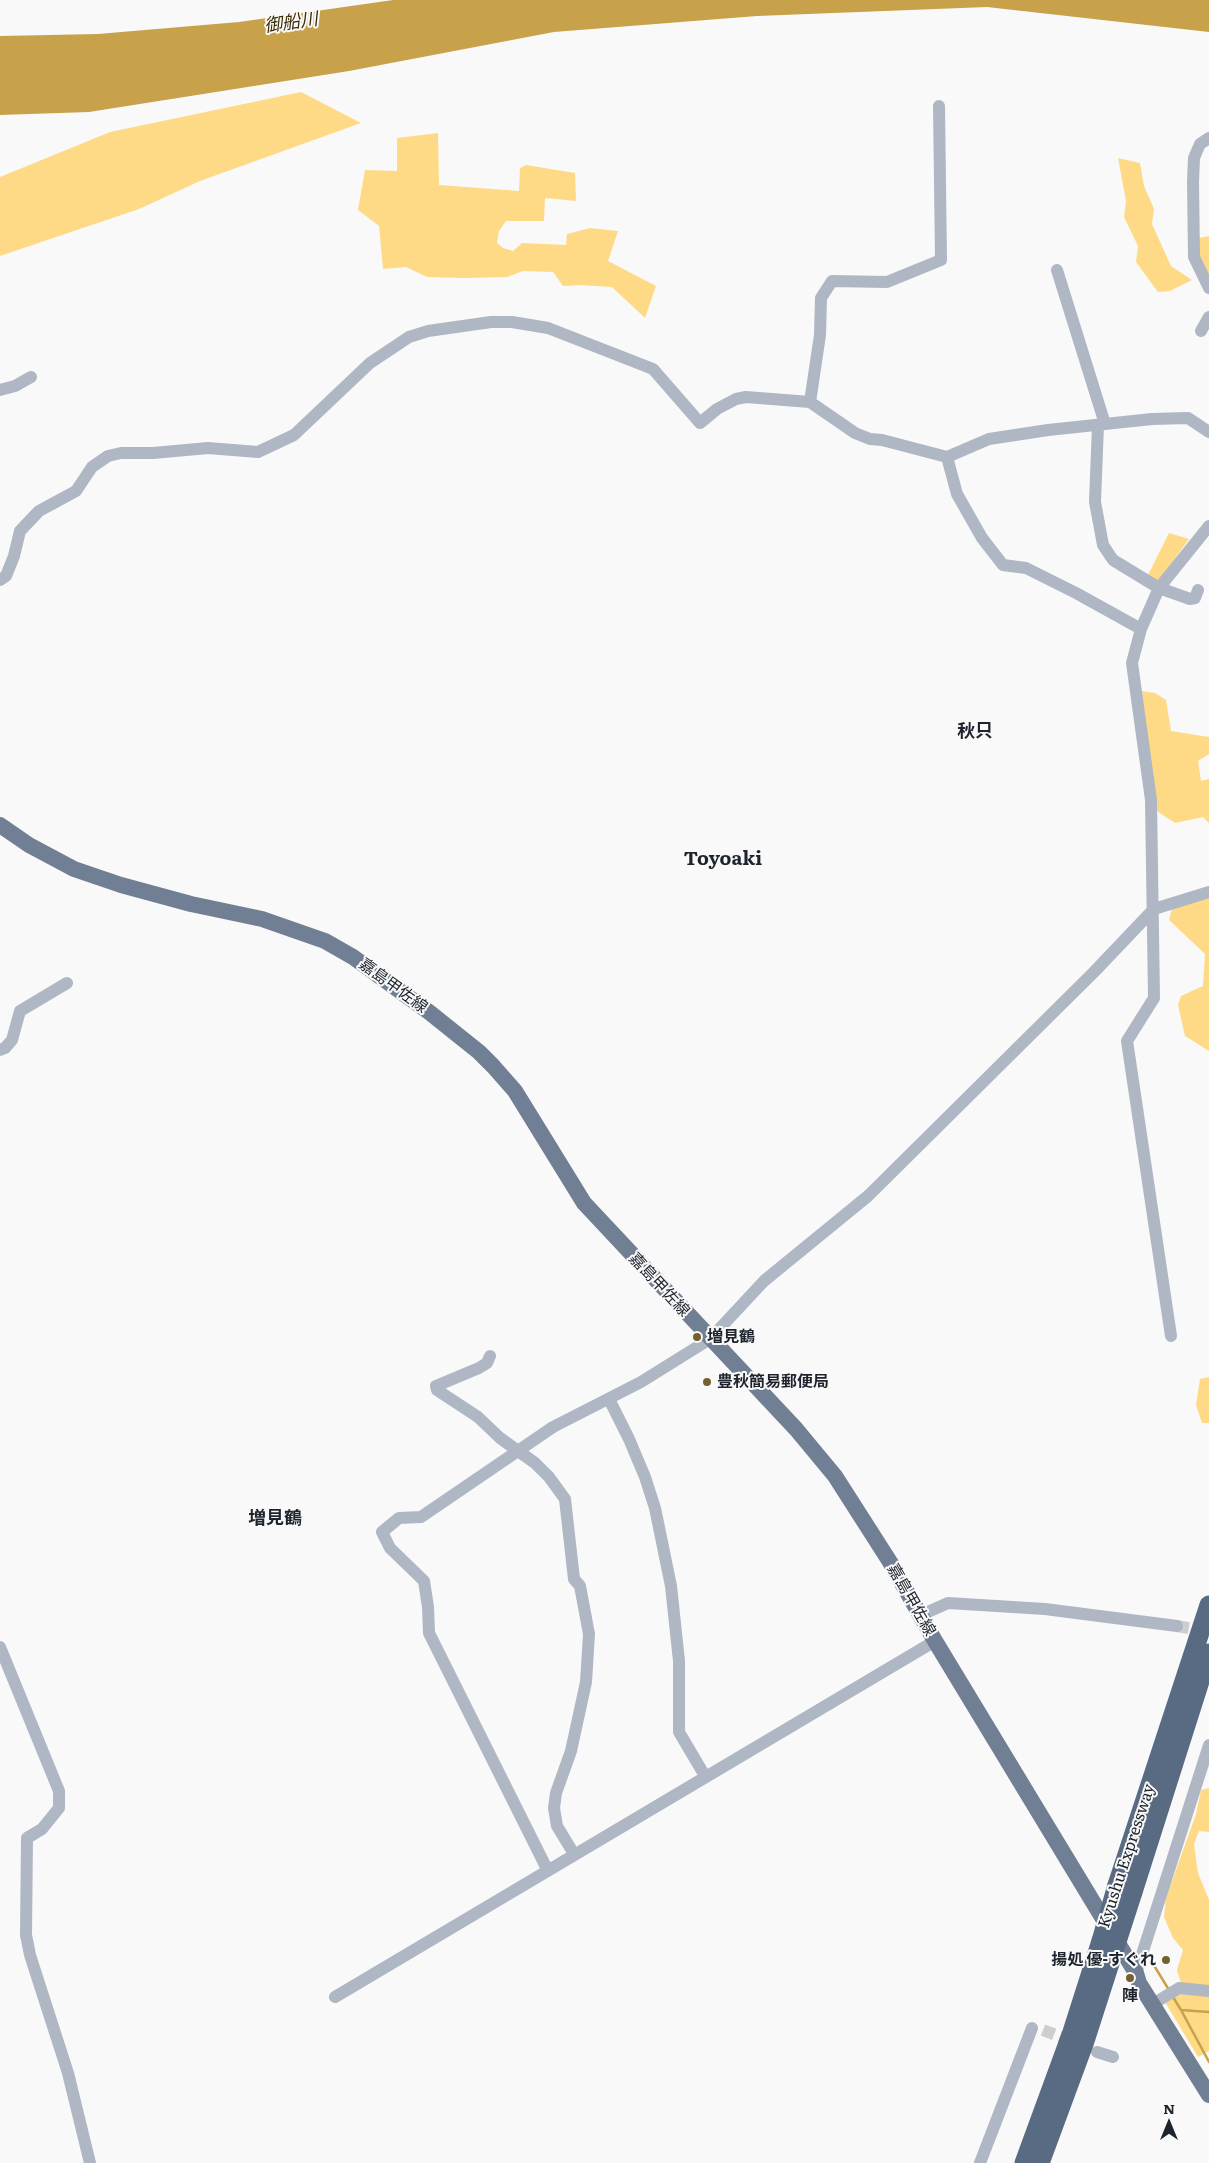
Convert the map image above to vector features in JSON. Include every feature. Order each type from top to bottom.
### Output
[{"type":"highway","name":"Kyushu Expressway","points":[[1040,2163],[1084,2044],[1112,1957],[1125,1889],[1209,1605]]},
{"type":"highway","name":"Kyushu Expressway","points":[[1024,2163],[1072,2032],[1101,1941],[1125,1889],[1209,1653]]},
{"type":"main road","name":"嘉島甲佐線","points":[[0,825],[29,845],[74,869],[121,886],[191,904],[262,919],[325,941],[383,978],[479,1052],[515,1091],[584,1203],[796,1429],[835,1476],[890,1562],[935,1641],[1136,1974],[1139,1983],[1157,2002],[1209,2095]]},
{"type":"street","points":[[810,402],[820,335],[821,298],[832,281],[887,282],[941,260],[939,106]]},
{"type":"street","points":[[1209,138],[1200,144],[1194,158],[1193,182],[1194,257],[1209,288]]},
{"type":"street","points":[[1057,270],[1102,424],[1095,502],[1102,545],[1113,560],[1159,588],[1190,599],[1195,598],[1198,590]]},
{"type":"street","points":[[1201,331],[1209,317]]},
{"type":"street","points":[[0,580],[6,576],[20,531],[40,511],[76,491],[92,467],[108,456],[121,453],[152,453],[208,448],[258,452],[294,435],[370,363],[409,337],[428,331],[491,322],[512,322],[548,328],[652,369],[700,423],[717,409],[736,399],[746,397],[810,402],[855,433],[870,439],[882,440],[947,457],[989,439],[1102,424],[1188,418],[1209,432]]},
{"type":"street","points":[[0,390],[16,386],[31,377]]},
{"type":"street","points":[[947,457],[957,494],[982,538],[1003,565],[1026,568],[1141,629]]},
{"type":"street","points":[[1171,1336],[1127,1041],[1154,998],[1151,800],[1132,663],[1141,629],[1159,588],[1209,526]]},
{"type":"street","points":[[548,1871],[429,1633],[428,1606],[424,1581],[390,1548],[382,1532],[399,1518],[421,1517],[553,1427],[640,1382],[710,1339],[764,1281],[868,1196],[1094,972],[1154,909],[1209,892]]},
{"type":"street","points":[[0,1050],[5,1048],[12,1040],[20,1012],[67,983]]},
{"type":"street","points":[[490,1356],[486,1363],[479,1368],[436,1386],[437,1390],[478,1417],[500,1438],[518,1450],[549,1477],[565,1499],[574,1579],[580,1586],[589,1634],[586,1682],[571,1751],[556,1794],[554,1808],[557,1826],[574,1854]]},
{"type":"street","points":[[609,1399],[632,1447],[655,1508],[671,1586],[679,1661],[679,1732],[705,1776]]},
{"type":"street","points":[[920,1615],[948,1603],[1046,1609],[1177,1626]]},
{"type":"street","points":[[335,1997],[935,1641]]},
{"type":"street","points":[[0,1647],[59,1791],[59,1808],[42,1829],[27,1838],[26,1935],[30,1955],[68,2073],[90,2163]]},
{"type":"street","points":[[1136,1974],[1203,1780],[1209,1745]]},
{"type":"street","points":[[1157,2002],[1179,1988],[1209,1991]]},
{"type":"street","points":[[980,2163],[1032,2028]]},
{"type":"street","points":[[1097,2052],[1113,2057]]},
{"type":"shaded area","points":[[301,92],[361,123],[200,181],[139,209],[0,256],[0,177],[110,132]]},
{"type":"shaded area","points":[[438,133],[439,185],[519,191],[520,168],[526,165],[575,173],[576,201],[545,198],[544,221],[506,221],[499,231],[497,243],[503,248],[513,251],[522,243],[566,245],[567,234],[590,228],[618,231],[608,261],[656,286],[645,318],[612,287],[563,286],[553,272],[523,271],[507,277],[464,278],[427,277],[406,267],[383,269],[379,226],[358,210],[365,170],[397,171],[397,138]]},
{"type":"shaded area","points":[[1118,158],[1140,163],[1144,186],[1154,209],[1152,224],[1171,266],[1192,280],[1170,291],[1158,292],[1136,262],[1138,246],[1124,217],[1126,201]]},
{"type":"shaded area","points":[[1209,236],[1209,278],[1198,253],[1199,238]]},
{"type":"shaded area","points":[[1169,533],[1189,539],[1157,583],[1147,577]]},
{"type":"shaded area","points":[[1142,691],[1155,693],[1166,700],[1171,731],[1209,737],[1209,754],[1198,761],[1201,781],[1209,779],[1209,823],[1203,817],[1175,823],[1154,809]]},
{"type":"shaded area","points":[[1209,896],[1209,1051],[1185,1036],[1178,1005],[1181,996],[1203,986],[1205,954],[1169,920],[1172,909]]},
{"type":"shaded area","points":[[1209,1377],[1209,1423],[1202,1423],[1196,1405],[1200,1379]]},
{"type":"shaded area","points":[[1209,1788],[1209,1832],[1199,1831],[1194,1844],[1198,1873],[1209,1900],[1209,2051],[1198,2057],[1165,2002],[1182,1987],[1177,1970],[1183,1950],[1173,1938],[1164,1917],[1166,1898],[1196,1814],[1201,1790]]},
{"type":"water","name":"御船川","points":[[393,0],[1209,0],[1209,32],[987,7],[757,16],[554,32],[349,71],[89,112],[0,115],[0,36],[98,34],[239,22]]},
{"type":"waterway","points":[[1147,1954],[1169,1990]]},
{"type":"waterway","points":[[1173,1997],[1181,2010],[1209,2012]]},
{"type":"waterway","points":[[1181,2010],[1209,2062]]},
{"type":"tunnel","points":[[1177,1626],[1206,1631]]},
{"type":"tunnel","points":[[1043,2030],[1076,2043]]},
{"type":"place","name":"増見鶴","points":[[697,1337]]},
{"type":"place","name":"豊秋簡易郵便局","points":[[707,1382]]},
{"type":"place","name":"揚処 優-すぐれ","points":[[1166,1960]]},
{"type":"place","name":"陣","points":[[1130,1978]]},
{"type":"district","name":"秋只","points":[[975,732]]},
{"type":"district","name":"Toyoaki","points":[[723,859]]},
{"type":"district","name":"増見鶴","points":[[275,1519]]}]
